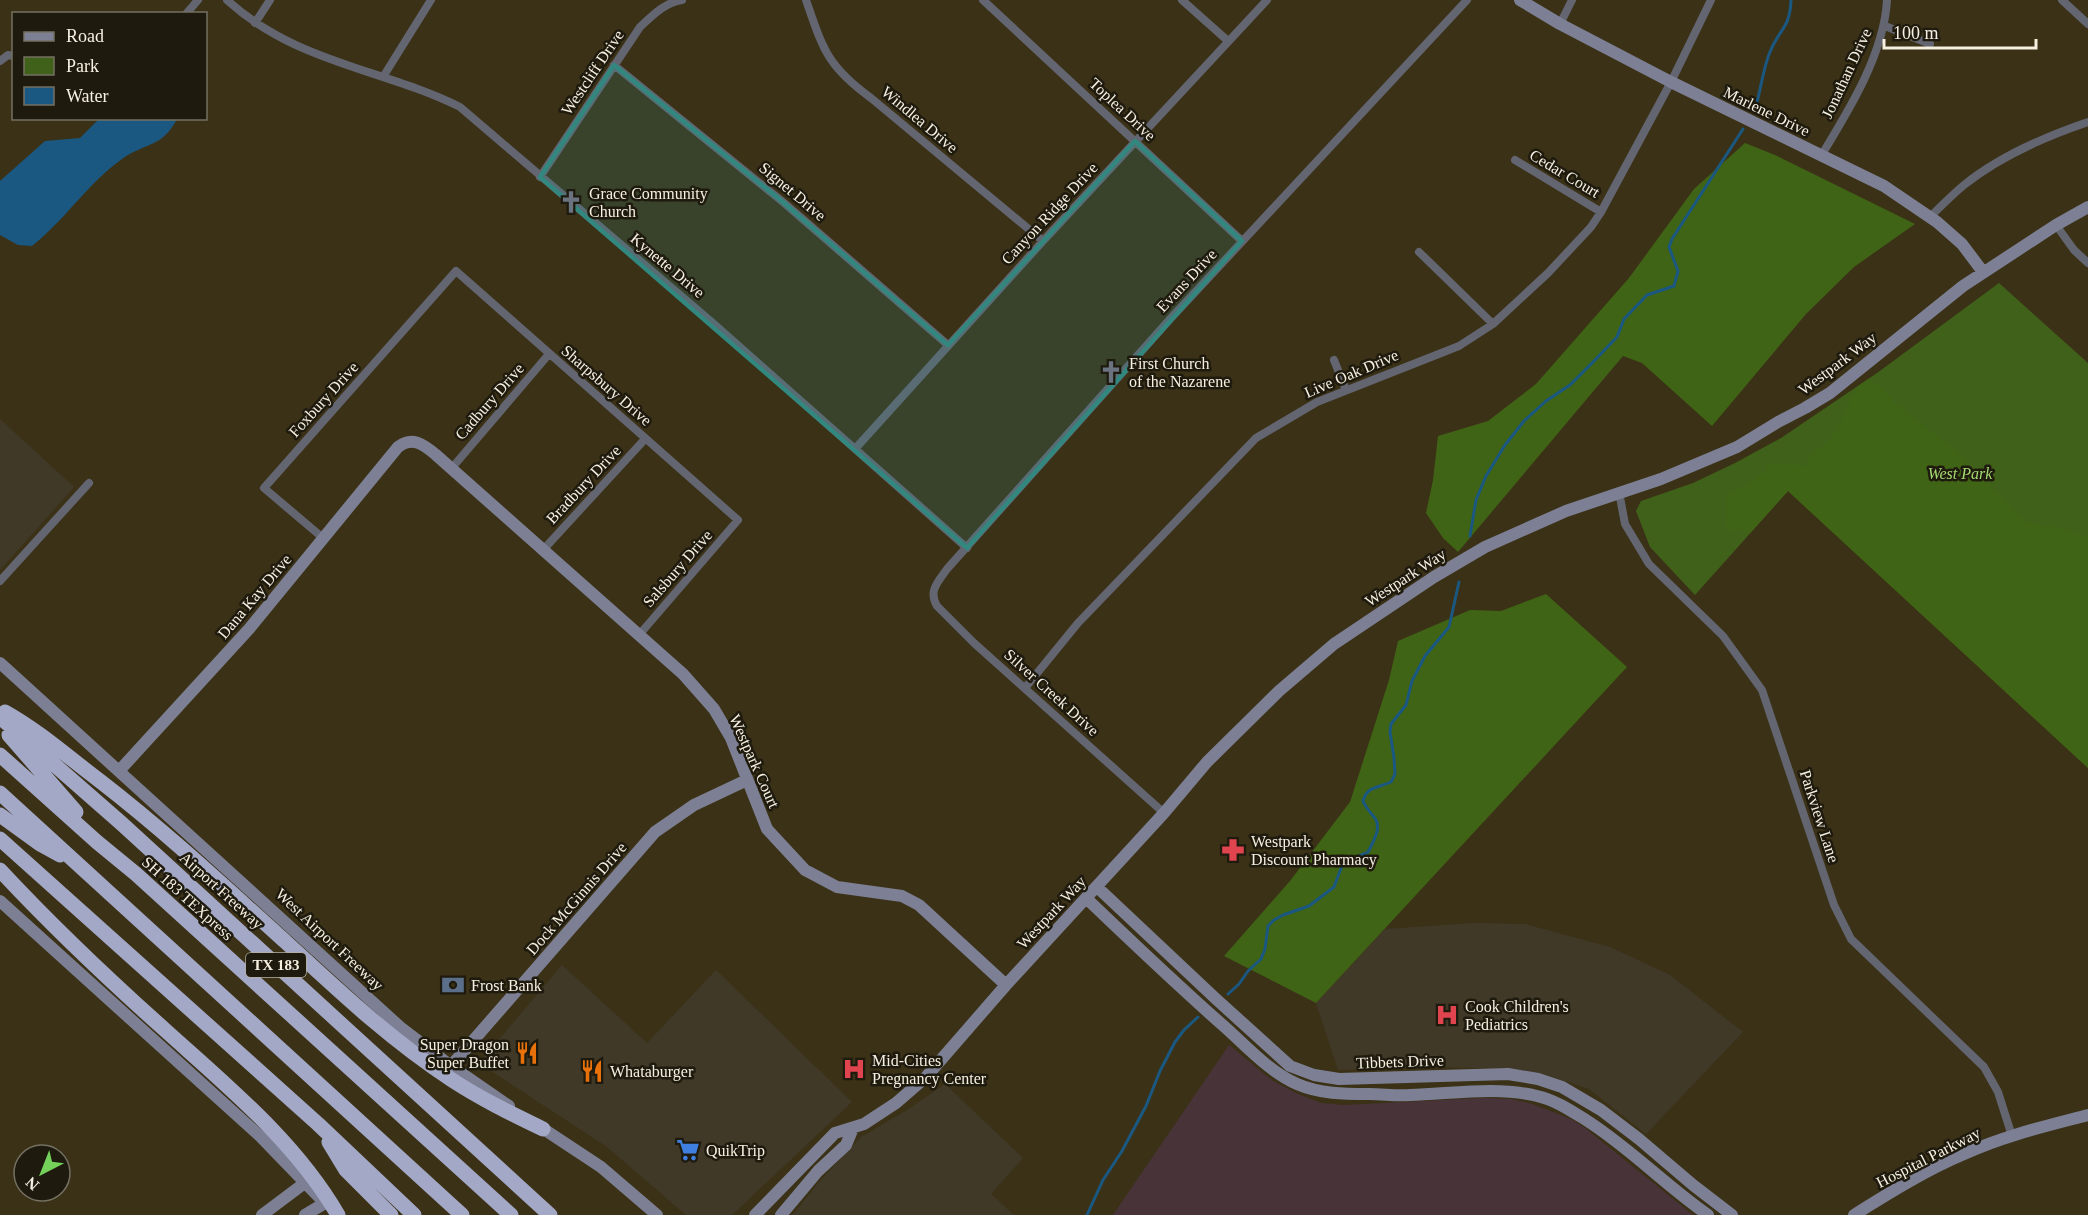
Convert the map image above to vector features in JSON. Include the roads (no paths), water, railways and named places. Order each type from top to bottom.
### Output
[{"type":"highway","points":[[0,710],[30,726],[140,812],[354,1006],[392,1036],[451,1080],[543,1130]]},
{"type":"highway","name":"Airport Freeway","points":[[0,717],[130,831],[549,1215]]},
{"type":"highway","points":[[0,723],[99,839]]},
{"type":"highway","name":"SH 183 TEXpress","points":[[0,755],[99,839],[511,1215]]},
{"type":"highway","points":[[0,793],[44,840]]},
{"type":"highway","points":[[0,814],[44,840],[77,864],[462,1215]]},
{"type":"highway","points":[[0,838],[318,1124],[414,1215]]},
{"type":"highway","points":[[0,870],[95,968],[245,1102],[282,1139],[321,1185],[337,1215]]},
{"type":"highway","points":[[318,1124],[346,1170],[391,1215]]},
{"type":"street","points":[[188,12],[198,0]]},
{"type":"street","name":"Kynette Drive","points":[[227,0],[255,23],[320,57],[429,93],[460,107],[714,324],[967,548]]},
{"type":"street","points":[[255,23],[270,0]]},
{"type":"street","points":[[383,77],[431,0]]},
{"type":"street","name":"Westcliff Drive","points":[[540,177],[640,27],[671,2],[682,0]]},
{"type":"street","name":"Windlea Drive","points":[[806,0],[822,47],[848,82],[871,98],[1043,241]]},
{"type":"street","name":"Toplea Drive","points":[[983,0],[1242,241]]},
{"type":"street","points":[[1182,0],[1228,41]]},
{"type":"street","name":"Canyon Ridge Drive","points":[[855,449],[1043,241],[1267,0]]},
{"type":"street","name":"Evans Drive","points":[[935,586],[1242,241],[1467,0]]},
{"type":"street","name":"Marlene Drive","points":[[1520,0],[1560,24],[1671,82],[1884,186],[1930,217],[1962,244],[1983,272]]},
{"type":"street","points":[[1560,24],[1572,0]]},
{"type":"street","name":"Live Oak Drive","points":[[1025,688],[1078,623],[1256,438],[1317,402],[1459,346],[1493,324],[1548,273],[1591,227],[1601,212],[1671,82],[1710,0]]},
{"type":"street","name":"Jonathan Drive","points":[[1821,156],[1850,108],[1881,39],[1887,0]]},
{"type":"street","points":[[2062,0],[2088,24]]},
{"type":"street","points":[[1884,26],[1930,44]]},
{"type":"street","name":"Signet Drive","points":[[614,65],[783,202],[948,345]]},
{"type":"street","points":[[1930,217],[1962,186],[1984,170],[2023,148],[2088,122]]},
{"type":"street","name":"Cedar Court","points":[[1515,160],[1601,212]]},
{"type":"street","name":"Westpark Way","points":[[754,1215],[835,1133],[864,1124],[896,1103],[926,1077],[1006,985],[1164,813],[1207,762],[1238,730],[1334,644],[1452,566],[1485,547],[1566,511],[1661,479],[1737,447],[1830,393],[1983,272],[2088,207]]},
{"type":"street","points":[[2056,225],[2088,263]]},
{"type":"street","points":[[1419,252],[1493,324]]},
{"type":"street","name":"Sharpsbury Drive","points":[[456,271],[738,520]]},
{"type":"street","name":"Foxbury Drive","points":[[323,538],[264,488],[456,271]]},
{"type":"street","name":"Cadbury Drive","points":[[451,469],[549,354]]},
{"type":"street","points":[[1334,360],[1346,390]]},
{"type":"street","name":"Bradbury Drive","points":[[543,550],[645,439]]},
{"type":"street","name":"Dana Kay Drive","points":[[119,771],[249,629],[398,447],[411,441]]},
{"type":"street","name":"Westpark Court","points":[[411,441],[423,445],[683,674],[714,709],[731,738],[767,829],[805,870],[837,887],[902,896],[919,905],[1006,985]]},
{"type":"street","points":[[0,581],[89,483]]},
{"type":"street","name":"Parkview Lane","points":[[1619,492],[1625,524],[1649,564],[1723,636],[1762,690],[1834,905],[1851,939],[1984,1067],[1998,1092],[2012,1136]]},
{"type":"street","name":"Salsbury Drive","points":[[639,635],[738,520]]},
{"type":"street","name":"Silver Creek Drive","points":[[935,586],[933,600],[937,606],[1164,813]]},
{"type":"street","name":"West Airport Freeway","points":[[0,663],[400,1027],[451,1066],[601,1167],[657,1215]]},
{"type":"street","name":"Dock McGinnis Drive","points":[[451,1066],[655,832],[694,805],[747,780]]},
{"type":"street","name":"Tibbets Drive","points":[[1097,887],[1290,1066],[1314,1075],[1339,1079],[1508,1074],[1538,1079],[1562,1087],[1601,1110],[1639,1138],[1732,1215]]},
{"type":"street","name":"Tibbets Drive","points":[[1086,898],[1172,980],[1259,1058],[1277,1073],[1298,1085],[1322,1092],[1408,1096],[1457,1092],[1518,1093],[1551,1101],[1602,1130],[1686,1200],[1708,1215]]},
{"type":"street","points":[[0,901],[261,1137],[337,1215]]},
{"type":"street","points":[[1259,1058],[1268,1047]]},
{"type":"street","points":[[1494,1074],[1495,1092]]},
{"type":"street","points":[[1361,1078],[1362,1094]]},
{"type":"street","points":[[1551,1101],[1562,1087]]},
{"type":"street","name":"Hospital Parkway","points":[[1854,1215],[1911,1181],[1963,1154],[2012,1136],[2088,1115]]},
{"type":"street","name":"Westpark Way","points":[[781,1215],[818,1171],[846,1145],[853,1128]]},
{"type":"street","points":[[1665,1181],[1675,1169]]},
{"type":"street","points":[[262,1215],[306,1182]]},
{"type":"street","points":[[305,1215],[325,1203]]},
{"type":"water","points":[[98,120],[176,120],[159,140],[122,159],[110,169],[32,246],[18,245],[0,235],[0,181],[45,141],[80,138]]},
{"type":"waterway","points":[[1754,112],[1767,59],[1789,17],[1791,0]]},
{"type":"waterway","points":[[1470,536],[1476,500],[1486,476],[1505,445],[1524,421],[1546,401],[1570,385],[1594,361],[1617,337],[1624,319],[1647,295],[1674,286],[1678,271],[1669,247],[1672,239],[1743,129]]},
{"type":"waterway","points":[[1228,994],[1261,959],[1265,949],[1268,926],[1283,915],[1309,906],[1334,887],[1343,863],[1368,852],[1378,826],[1363,801],[1370,790],[1391,782],[1395,774],[1391,724],[1406,705],[1412,681],[1425,656],[1449,627],[1459,582]]},
{"type":"waterway","points":[[1087,1215],[1103,1180],[1122,1151],[1146,1106],[1175,1042],[1198,1017]]},
{"type":"place","name":"Grace Community Church","points":[[571,202]]},
{"type":"place","name":"First Church of the Nazarene","points":[[1111,372]]},
{"type":"place","name":"Westpark Discount Pharmacy","points":[[1233,850]]},
{"type":"place","name":"Frost Bank","points":[[453,985]]},
{"type":"place","name":"Cook Children's Pediatrics","points":[[1447,1015]]},
{"type":"place","name":"Super Dragon Super Buffet","points":[[527,1053]]},
{"type":"place","name":"Mid-Cities Pregnancy Center","points":[[854,1069]]},
{"type":"place","name":"Whataburger","points":[[592,1071]]},
{"type":"place","name":"QuikTrip","points":[[688,1150]]},
{"type":"park label","name":"West Park","points":[[1960,473]]}]
